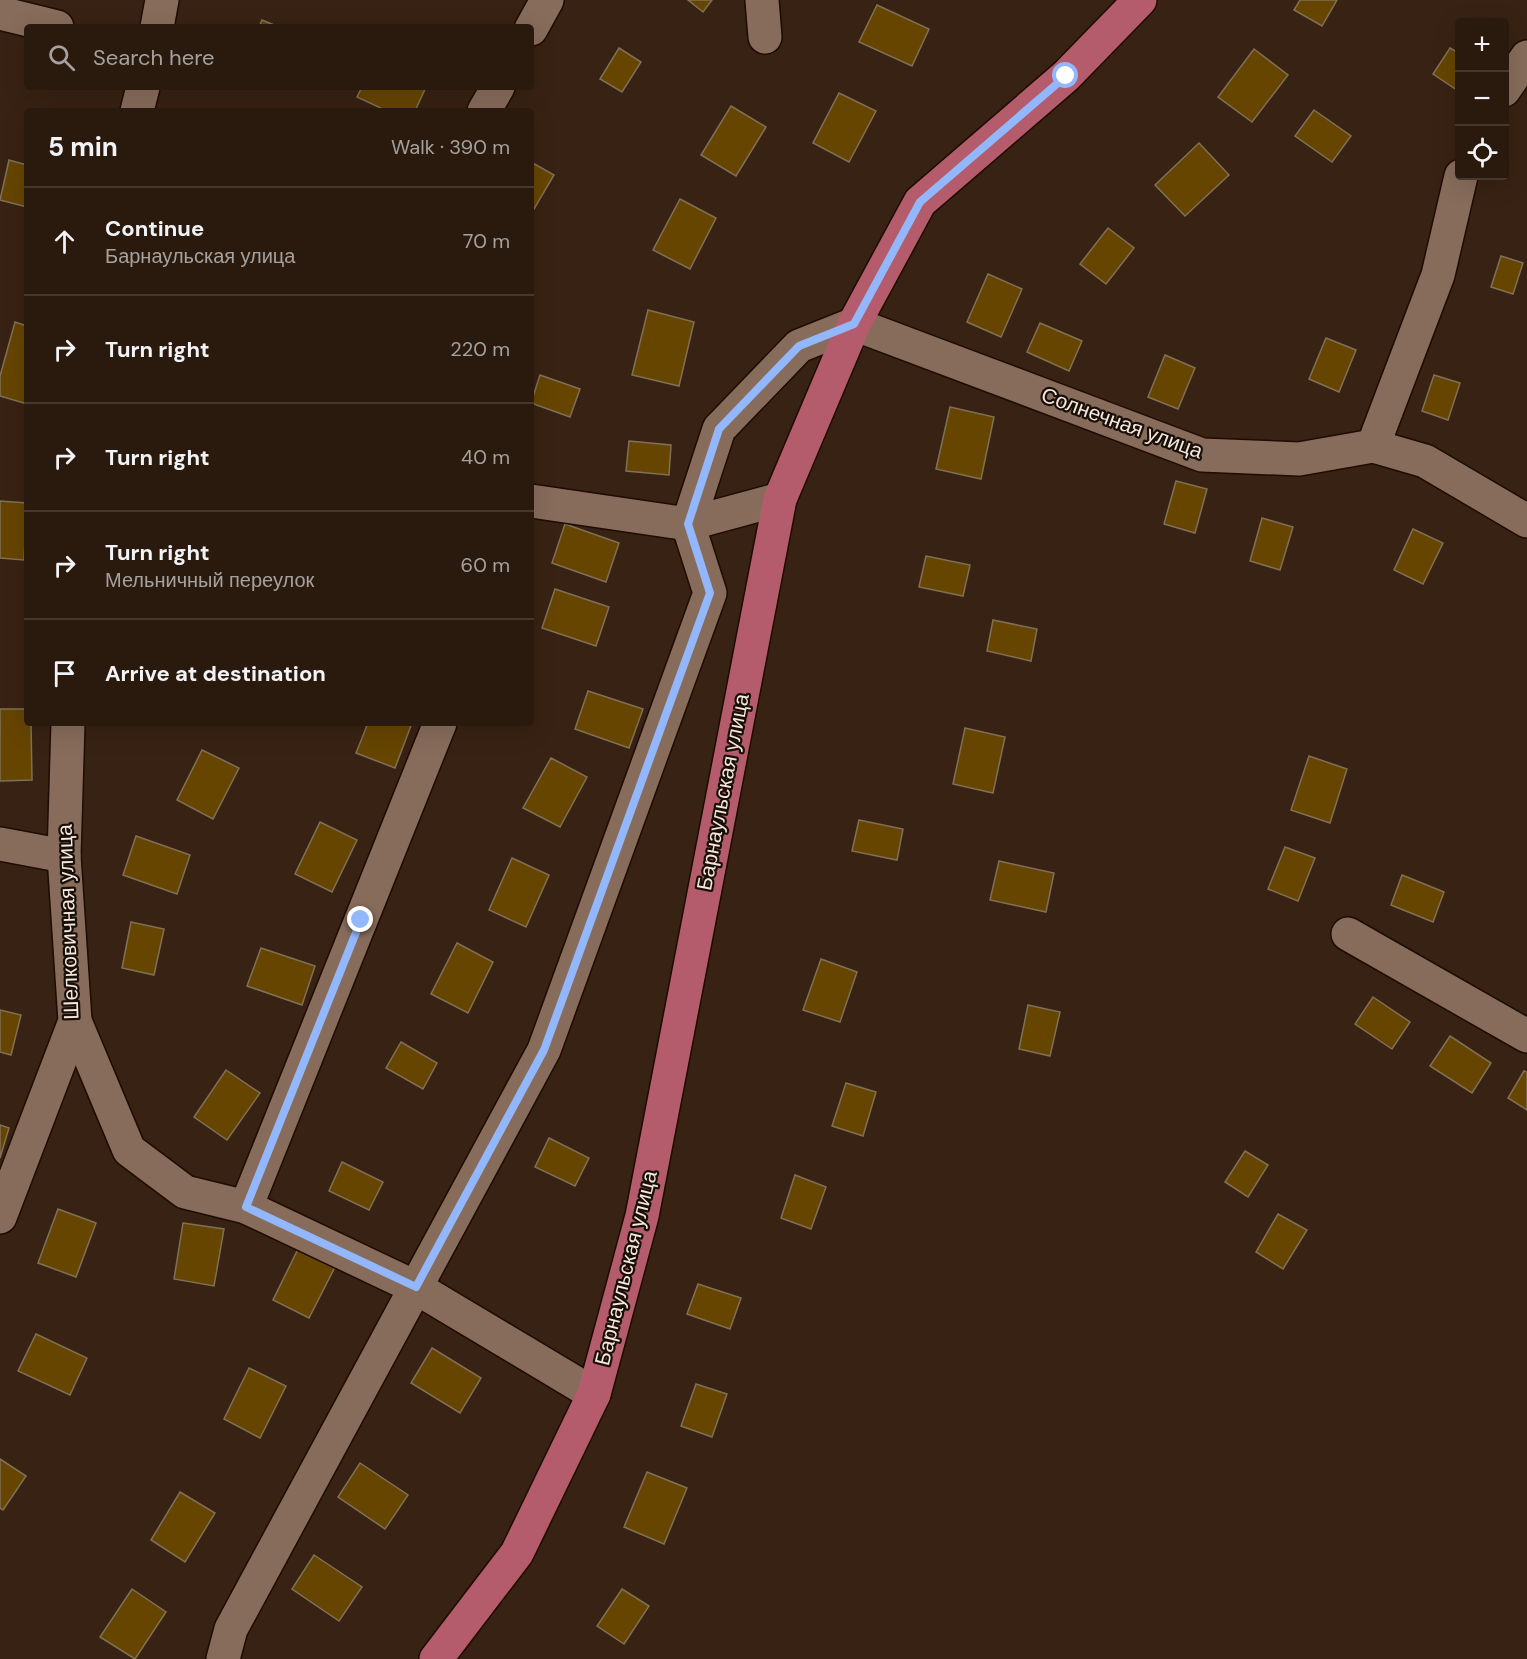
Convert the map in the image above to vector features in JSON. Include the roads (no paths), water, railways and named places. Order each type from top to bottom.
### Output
[{"type":"main road","name":"Барнаульская улица","points":[[436,1659],[517,1553],[594,1394],[642,1216],[780,499],[854,324],[920,202],[1066,76],[1140,0]]},
{"type":"street","points":[[158,24],[162,0]]},
{"type":"street","points":[[534,24],[548,0]]},
{"type":"street","points":[[762,0],[765,38]]},
{"type":"street","points":[[0,13],[45,24]]},
{"type":"street","points":[[1509,83],[1527,57]]},
{"type":"street","points":[[138,108],[142,90]]},
{"type":"street","points":[[486,108],[496,90]]},
{"type":"street","points":[[1373,446],[1438,275],[1460,180]]},
{"type":"street","points":[[223,1659],[231,1629],[544,1050],[710,593],[688,524],[719,429],[799,346],[854,324]]},
{"type":"street","name":"Солнечная улица","points":[[854,324],[1202,454],[1299,459],[1373,446],[1425,461],[1527,521]]},
{"type":"street","points":[[534,501],[688,524],[780,499]]},
{"type":"street","name":"Шелковичная улица","points":[[0,1217],[75,1021],[64,856],[68,726]]},
{"type":"street","points":[[246,1207],[439,726]]},
{"type":"street","points":[[0,844],[64,856]]},
{"type":"street","points":[[1348,934],[1527,1036]]},
{"type":"street","points":[[75,1021],[129,1150],[184,1192],[246,1207],[416,1287],[594,1394]]}]
